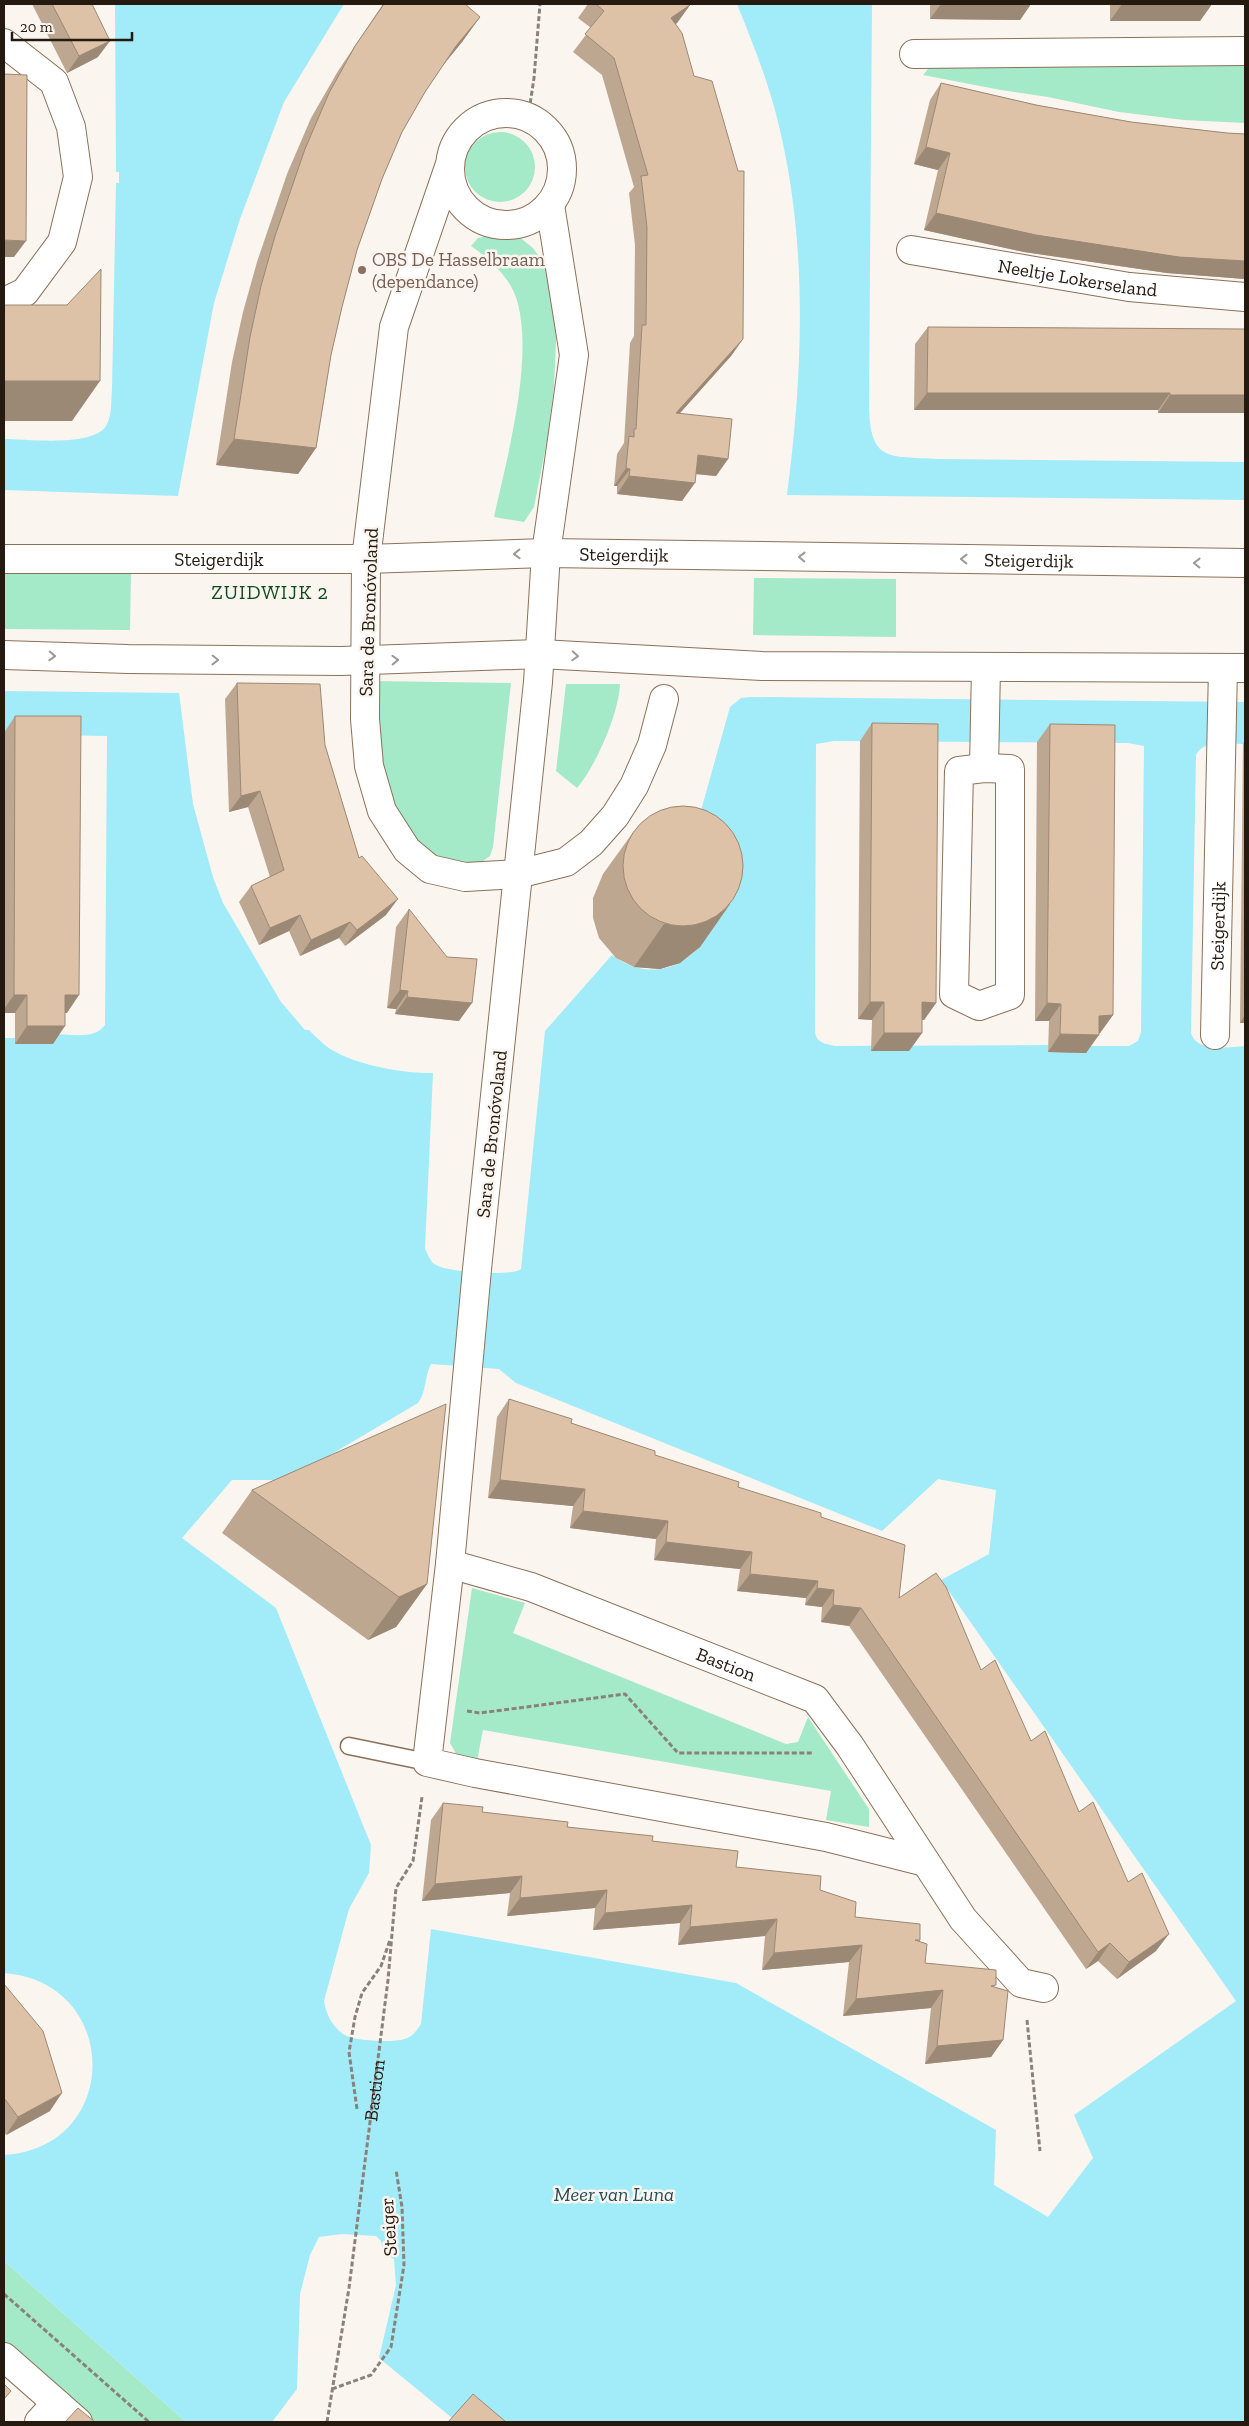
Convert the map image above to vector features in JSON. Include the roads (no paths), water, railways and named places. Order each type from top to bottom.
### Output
[{"type":"street","points":[[4,42],[54,82],[71,127],[78,178],[62,242],[25,292],[4,302]]},
{"type":"street","points":[[914,54],[1245,51]]},
{"type":"street","name":"Sara de Bronóvoland","points":[[450,1564],[477,1269],[518,874],[540,654],[546,553],[574,355],[550,205],[558,190],[561,172],[560,156],[553,140],[542,127],[528,118],[510,113],[493,115],[476,122],[462,134],[453,149],[449,167],[394,327],[366,559],[364,719],[369,766],[382,811],[406,850],[430,869],[465,877],[518,874],[566,862],[591,843],[615,816],[634,786],[652,745],[664,699]]},
{"type":"street","points":[[449,167],[452,184],[459,200],[471,213],[486,222],[503,226],[521,224],[536,216],[550,205]]},
{"type":"street","name":"Neeltje Lokerseland","points":[[911,250],[1129,287],[1245,297]]},
{"type":"street","name":"Steigerdijk","points":[[4,559],[366,559],[546,553],[1245,563]]},
{"type":"street","name":"Steigerdijk","points":[[4,655],[128,659],[366,661],[540,654],[762,666],[1234,668],[1215,1035]]},
{"type":"street","points":[[984,768],[986,667]]},
{"type":"street","points":[[984,768],[1010,769],[1010,995],[979,1006],[954,994],[959,771],[984,768]]},
{"type":"street","points":[[450,1564],[427,1762],[475,1773],[826,1837],[926,1862]]},
{"type":"street","name":"Bastion","points":[[450,1564],[531,1587],[814,1700],[850,1746],[963,1919],[1032,1985]]},
{"type":"street","points":[[4,2357],[47,2413],[78,2422]]},
{"type":"lane","points":[[349,1746],[427,1762]]},
{"type":"water","points":[[115,4],[344,4],[284,102],[240,219],[214,303],[178,496],[4,490],[4,439],[44,441],[90,436],[100,432],[107,424],[110,416],[116,183],[119,183],[119,172],[116,172]]},
{"type":"water","points":[[737,4],[872,4],[869,405],[870,424],[873,437],[878,446],[894,456],[938,459],[1245,462],[1245,500],[787,495],[797,403],[799,356],[800,310],[795,217],[788,171],[775,110]]},
{"type":"water","name":"Meer van Luna","points":[[4,691],[179,693],[193,804],[213,877],[223,903],[281,1002],[305,1030],[309,1030],[326,1046],[336,1052],[362,1063],[392,1070],[433,1073],[425,1249],[432,1262],[442,1268],[505,1273],[521,1269],[545,1031],[612,955],[637,968],[663,969],[686,959],[697,950],[706,938],[700,814],[730,707],[741,698],[1245,702],[1245,744],[1210,744],[1199,750],[1196,755],[1191,1033],[1194,1039],[1206,1046],[1222,1048],[1245,1046],[1245,2422],[457,2422],[379,2358],[396,2285],[394,2259],[384,2254],[381,2241],[376,2236],[342,2234],[319,2237],[310,2255],[300,2294],[297,2389],[272,2422],[186,2422],[4,2261],[4,2155],[43,2146],[70,2125],[87,2097],[92,2065],[87,2033],[70,2004],[43,1983],[4,1973],[4,1038],[15,1038],[15,1044],[52,1044],[53,1034],[95,1033],[105,1025],[107,736],[4,734]],"holes":[[[834,741],[1128,743],[1144,746],[1141,1032],[1138,1041],[1129,1046],[1086,1046],[1048,1052],[1048,1045],[835,1046],[818,1039],[815,1033],[816,744]],[[431,1364],[499,1369],[516,1383],[882,1531],[938,1479],[996,1490],[989,1554],[941,1580],[1236,2001],[1074,2115],[1093,2158],[1048,2217],[994,2185],[996,2130],[736,1983],[431,1929],[421,2024],[410,2037],[399,2040],[363,2040],[343,2034],[333,2023],[326,2011],[324,2001],[349,1909],[369,1873],[371,1845],[276,1608],[182,1538],[232,1480],[288,1480],[418,1403],[423,1394]]]},
{"type":"place","name":"OBS De Hasselbraam (dependance)","points":[[362,270]]},
{"type":"district","name":"ZUIDWIJK 2","points":[[270,592]]}]
